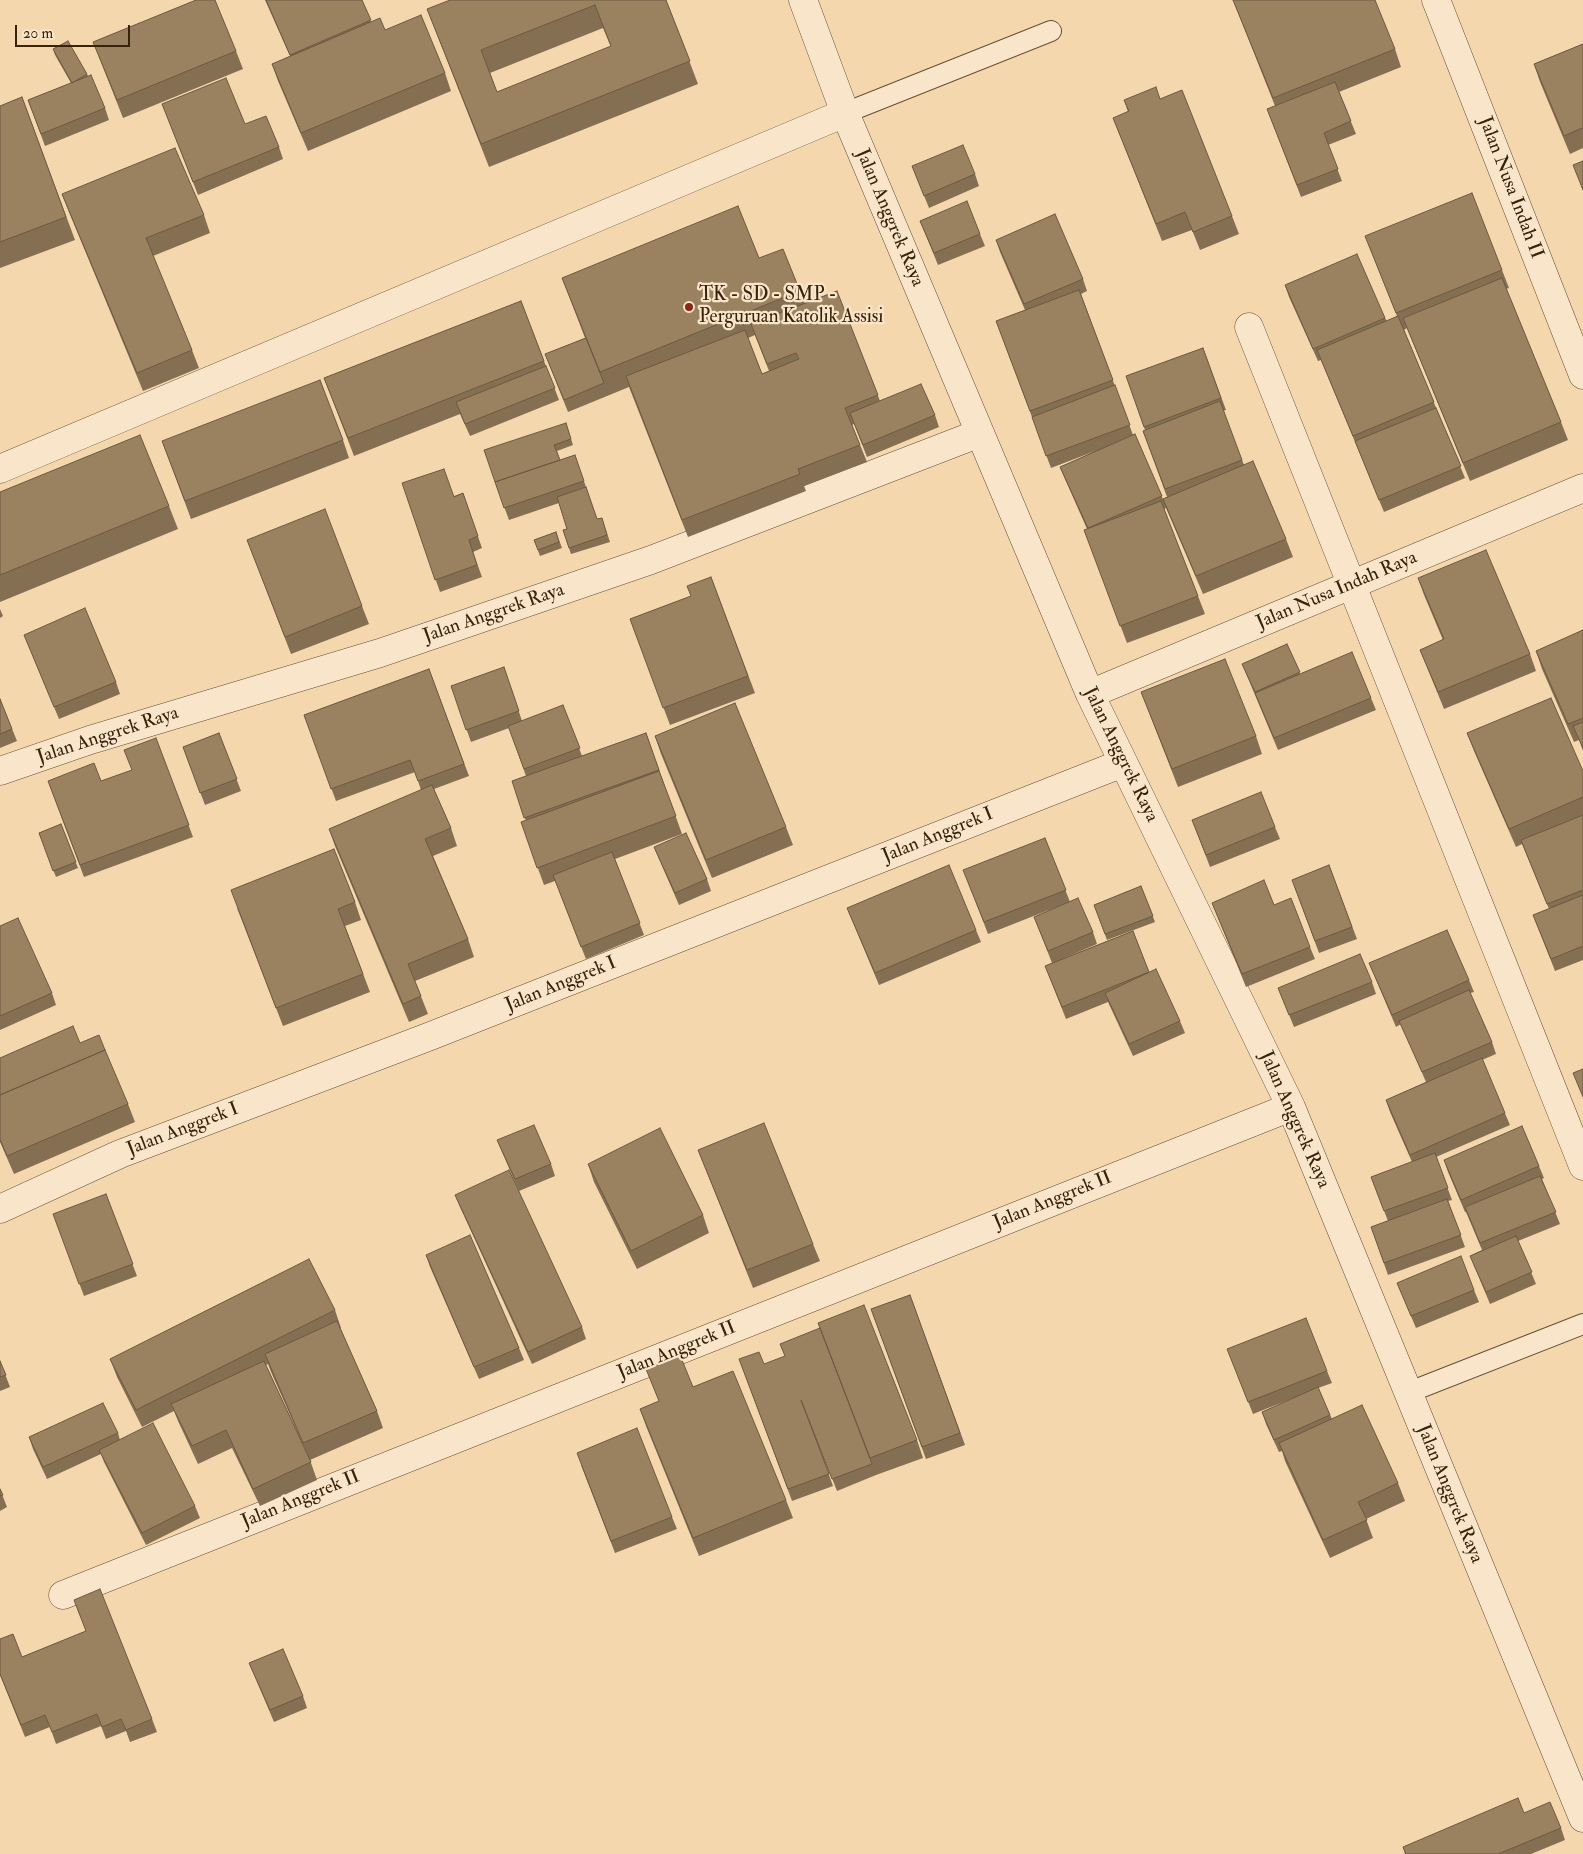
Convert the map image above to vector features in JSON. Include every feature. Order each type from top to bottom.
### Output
[{"type":"street","name":"Jalan Anggrek Raya","points":[[803,0],[845,113],[1090,694],[1291,1107],[1583,1818]]},
{"type":"street","name":"Jalan Nusa Indah II","points":[[1436,0],[1583,375]]},
{"type":"street","points":[[0,469],[845,113]]},
{"type":"street","points":[[1250,327],[1351,586],[1583,1166]]},
{"type":"street","name":"Jalan Anggrek Raya","points":[[0,771],[90,740],[380,653],[642,564],[980,433]]},
{"type":"street","name":"Jalan Nusa Indah Raya","points":[[1090,694],[1583,488]]},
{"type":"street","name":"Jalan Anggrek I","points":[[2,1204],[120,1154],[428,1037],[1124,763]]},
{"type":"street","name":"Jalan Anggrek II","points":[[63,1595],[1291,1107]]},
{"type":"lane","points":[[845,113],[1051,31]]},
{"type":"lane","points":[[1408,1393],[1583,1324]]},
{"type":"building","points":[[196,0],[215,0],[236,51],[117,100],[93,42]]},
{"type":"building","points":[[266,0],[362,0],[371,20],[290,55]]},
{"type":"building","points":[[450,0],[666,0],[690,61],[481,144],[427,9]],"holes":[[[595,5],[611,46],[497,92],[481,50]]]},
{"type":"building","points":[[1233,0],[1375,0],[1395,49],[1273,98]]},
{"type":"building","points":[[421,15],[445,73],[301,133],[272,64],[380,18],[385,30]]},
{"type":"building","points":[[68,41],[87,74],[72,83],[53,49]]},
{"type":"building","points":[[1583,44],[1583,129],[1564,136],[1534,64]]},
{"type":"building","points":[[91,75],[105,108],[41,134],[28,100]]},
{"type":"building","points":[[226,78],[245,124],[266,116],[279,147],[193,182],[162,104]]},
{"type":"building","points":[[1335,82],[1351,121],[1324,133],[1338,169],[1297,185],[1267,109]]},
{"type":"building","points":[[1156,87],[1160,99],[1182,90],[1232,216],[1193,232],[1185,212],[1156,224],[1113,118],[1129,111],[1124,100]]},
{"type":"building","points":[[22,97],[66,217],[0,242],[0,106]]},
{"type":"building","points":[[963,145],[975,174],[924,196],[912,166]]},
{"type":"building","points":[[175,148],[204,215],[146,238],[192,350],[137,373],[62,194]]},
{"type":"building","points":[[1583,161],[1583,190],[1573,165]]},
{"type":"building","points":[[1472,193],[1502,270],[1396,313],[1365,236]]},
{"type":"building","points":[[967,201],[980,234],[934,253],[920,221]]},
{"type":"building","name":"TK - SD - SMP - Perguruan Katolik Assisi","points":[[738,206],[759,258],[783,249],[800,291],[600,372],[562,278]]},
{"type":"building","points":[[1055,214],[1083,279],[1024,304],[996,240]]},
{"type":"building","points":[[1357,254],[1385,318],[1313,349],[1285,285]]},
{"type":"building","points":[[1502,278],[1561,422],[1463,463],[1403,318]]},
{"type":"building","points":[[1079,290],[1113,380],[1030,411],[996,321]]},
{"type":"building","points":[[837,291],[878,395],[845,408],[860,445],[798,469],[800,474],[682,520],[626,376],[745,330],[762,374],[799,359],[796,353],[767,364],[751,324]]},
{"type":"building","points":[[521,301],[544,361],[348,438],[324,378]]},
{"type":"building","points":[[1398,316],[1434,402],[1353,436],[1317,350]]},
{"type":"building","points":[[586,338],[604,383],[564,400],[545,354]]},
{"type":"building","points":[[1203,348],[1221,398],[1144,427],[1126,376]]},
{"type":"building","points":[[546,366],[555,388],[465,424],[456,402]]},
{"type":"building","points":[[320,380],[343,440],[185,501],[162,441]]},
{"type":"building","points":[[921,384],[935,415],[863,445],[850,413]]},
{"type":"building","points":[[1115,385],[1130,425],[1046,456],[1032,417]]},
{"type":"building","points":[[1220,401],[1242,460],[1165,489],[1143,431]]},
{"type":"building","points":[[1436,408],[1461,466],[1379,500],[1355,441]]},
{"type":"building","points":[[566,423],[571,439],[554,445],[560,460],[495,482],[484,450]]},
{"type":"building","points":[[1135,434],[1162,496],[1088,528],[1060,467]]},
{"type":"building","points":[[140,435],[169,506],[0,575],[0,492]]},
{"type":"building","points":[[575,455],[584,481],[504,508],[495,482]]},
{"type":"building","points":[[1253,461],[1286,539],[1196,576],[1163,499]]},
{"type":"building","points":[[444,469],[454,497],[463,493],[478,536],[469,540],[477,565],[435,580],[402,483]]},
{"type":"building","points":[[586,487],[597,519],[602,518],[607,535],[569,548],[563,530],[567,529],[557,497]]},
{"type":"building","points":[[1161,501],[1198,596],[1120,626],[1084,530]]},
{"type":"building","points":[[325,509],[362,606],[285,637],[247,540]]},
{"type":"building","points":[[556,532],[559,542],[538,550],[534,540]]},
{"type":"building","points":[[1486,550],[1530,654],[1438,692],[1420,650],[1444,639],[1418,578]]},
{"type":"building","points":[[711,577],[748,676],[663,708],[630,619],[691,596],[687,586]]},
{"type":"building","points":[[85,608],[116,682],[54,707],[24,635]]},
{"type":"building","points":[[1583,630],[1583,718],[1568,724],[1536,651]]},
{"type":"building","points":[[1287,644],[1300,672],[1255,692],[1242,664]]},
{"type":"building","points":[[1352,652],[1371,698],[1274,738],[1255,693]]},
{"type":"building","points":[[1225,659],[1256,736],[1172,769],[1141,692]]},
{"type":"building","points":[[504,667],[519,711],[466,730],[451,686]]},
{"type":"building","points":[[429,669],[464,764],[418,781],[410,760],[331,789],[304,715]]},
{"type":"building","points":[[1551,698],[1583,771],[1583,797],[1509,829],[1467,733]]},
{"type":"building","points":[[0,699],[12,729],[0,734]]},
{"type":"building","points":[[735,703],[786,827],[706,860],[655,736]]},
{"type":"building","points":[[563,705],[580,748],[524,769],[508,726]]},
{"type":"building","points":[[1583,722],[1583,748],[1573,726]]},
{"type":"building","points":[[219,733],[237,779],[200,793],[183,747]]},
{"type":"building","points":[[646,733],[659,770],[524,818],[512,781]]},
{"type":"building","points":[[156,738],[189,825],[80,865],[48,781],[94,763],[101,781],[132,770],[124,750]]},
{"type":"building","points":[[659,771],[676,816],[537,868],[521,822]]},
{"type":"building","points":[[432,785],[451,828],[425,839],[468,939],[408,964],[421,996],[403,1004],[329,829]]},
{"type":"building","points":[[1261,792],[1275,827],[1206,855],[1192,820]]},
{"type":"building","points":[[1583,815],[1583,890],[1547,904],[1521,840]]},
{"type":"building","points":[[61,824],[76,862],[53,871],[39,833]]},
{"type":"building","points":[[686,833],[707,879],[675,893],[654,847]]},
{"type":"building","points":[[1045,838],[1066,890],[984,922],[963,870]]},
{"type":"building","points":[[334,849],[355,902],[338,909],[363,974],[276,1008],[231,890]]},
{"type":"building","points":[[612,852],[640,923],[581,947],[553,875]]},
{"type":"building","points":[[949,865],[976,930],[875,973],[847,908]]},
{"type":"building","points":[[1329,865],[1352,927],[1315,941],[1292,880]]},
{"type":"building","points":[[1264,880],[1274,905],[1291,898],[1310,947],[1242,974],[1212,903]]},
{"type":"building","points":[[1141,886],[1153,916],[1105,934],[1094,905]]},
{"type":"building","points":[[1583,895],[1583,946],[1551,959],[1533,915]]},
{"type":"building","points":[[1078,898],[1093,932],[1048,951],[1034,917]]},
{"type":"building","points":[[18,918],[52,993],[0,1016],[0,926]]},
{"type":"building","points":[[1447,930],[1469,980],[1392,1015],[1369,963]]},
{"type":"building","points":[[1133,931],[1149,972],[1062,1007],[1045,966]]},
{"type":"building","points":[[1360,954],[1372,982],[1289,1015],[1278,988]]},
{"type":"building","points":[[1156,969],[1180,1021],[1129,1044],[1105,993]]},
{"type":"building","points":[[1469,990],[1492,1042],[1422,1072],[1399,1021]]},
{"type":"building","points":[[73,1026],[80,1043],[99,1035],[105,1050],[0,1095],[0,1058]]},
{"type":"building","points":[[105,1050],[128,1104],[7,1156],[0,1139],[0,1095]]},
{"type":"building","points":[[1482,1058],[1505,1113],[1410,1155],[1386,1100]]},
{"type":"building","points":[[1583,1069],[1583,1097],[1573,1073]]},
{"type":"building","points":[[764,1123],[813,1244],[747,1270],[698,1150]]},
{"type":"building","points":[[534,1125],[551,1164],[515,1179],[497,1140]]},
{"type":"building","points":[[1522,1126],[1539,1166],[1461,1200],[1444,1160]]},
{"type":"building","points":[[660,1128],[703,1215],[631,1251],[588,1164]]},
{"type":"building","points":[[1435,1153],[1448,1188],[1384,1211],[1371,1177]]},
{"type":"building","points":[[509,1170],[582,1327],[528,1352],[455,1195]]},
{"type":"building","points":[[1540,1176],[1556,1212],[1480,1243],[1465,1207]]},
{"type":"building","points":[[106,1194],[133,1264],[79,1284],[53,1214]]},
{"type":"building","points":[[1447,1199],[1461,1235],[1384,1263],[1371,1227]]},
{"type":"building","points":[[470,1235],[519,1348],[474,1367],[426,1255]]},
{"type":"building","points":[[1516,1236],[1532,1272],[1486,1292],[1470,1256]]},
{"type":"building","points":[[1461,1256],[1474,1290],[1411,1316],[1397,1283]]},
{"type":"building","points":[[309,1259],[335,1310],[136,1410],[110,1359]]},
{"type":"building","points":[[910,1295],[960,1433],[922,1447],[871,1309]]},
{"type":"building","points":[[864,1305],[917,1440],[870,1458],[818,1323]]},
{"type":"building","points":[[1306,1318],[1327,1371],[1248,1402],[1227,1349]]},
{"type":"building","points":[[337,1321],[377,1411],[303,1443],[265,1354]]},
{"type":"building","points":[[820,1328],[872,1464],[832,1479],[801,1400],[829,1474],[788,1489],[739,1359],[759,1352],[764,1364],[785,1356],[780,1344]]},
{"type":"building","points":[[680,1355],[693,1387],[733,1371],[786,1500],[693,1538],[640,1409],[659,1401],[646,1369]]},
{"type":"building","points":[[0,1361],[6,1375],[0,1377]]},
{"type":"building","points":[[264,1361],[311,1462],[253,1489],[226,1430],[192,1446],[171,1404]]},
{"type":"building","points":[[1318,1387],[1330,1415],[1274,1440],[1262,1412]]},
{"type":"building","points":[[103,1403],[118,1433],[43,1467],[29,1437]]},
{"type":"building","points":[[1362,1405],[1398,1483],[1358,1502],[1367,1520],[1323,1540],[1279,1443]]},
{"type":"building","points":[[153,1423],[195,1506],[142,1533],[99,1450]]},
{"type":"building","points":[[637,1428],[672,1517],[611,1541],[577,1453]]},
{"type":"building","points":[[100,1589],[152,1719],[126,1730],[121,1719],[102,1727],[97,1714],[52,1732],[45,1715],[21,1725],[0,1674],[0,1639],[13,1634],[22,1657],[86,1631],[74,1600]]},
{"type":"building","points":[[283,1649],[303,1696],[270,1710],[249,1663]]},
{"type":"building","points":[[1518,1798],[1524,1813],[1550,1802],[1561,1828],[1498,1854],[1406,1854],[1403,1847]]},
{"type":"place","name":"TK - SD - SMP - Perguruan Katolik Assisi","points":[[689,307]]}]
